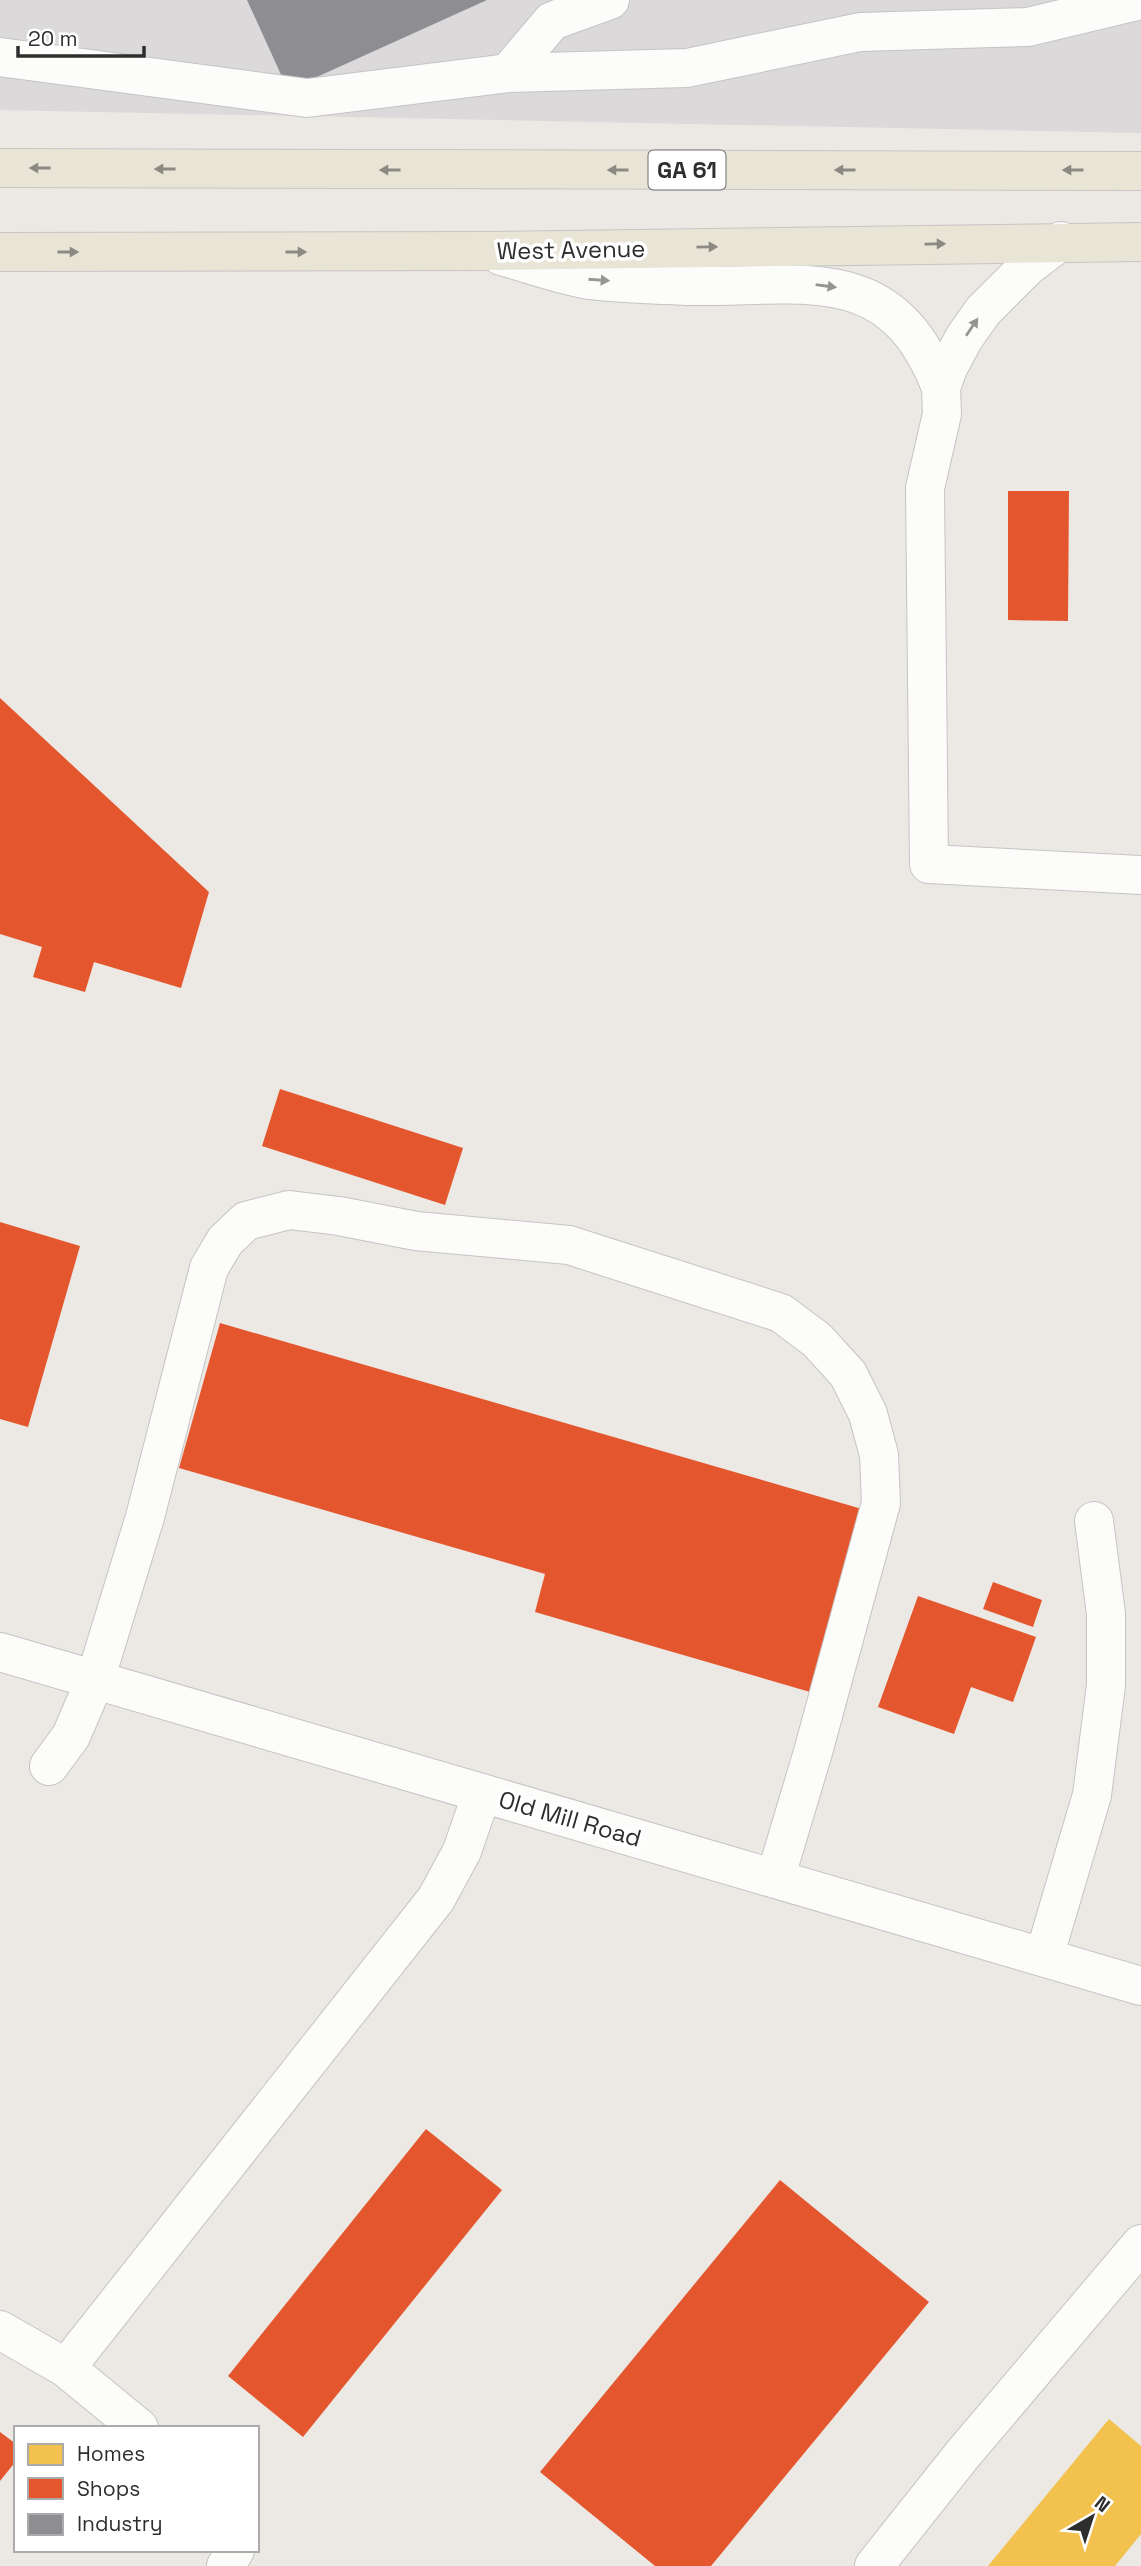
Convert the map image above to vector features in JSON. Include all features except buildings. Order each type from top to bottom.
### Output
[{"type":"main road","name":"GA 61","points":[[0,168],[1141,171]]},
{"type":"main road","name":"West Avenue","points":[[0,251],[486,251],[1141,242]]},
{"type":"street","points":[[509,73],[552,21],[610,0]]},
{"type":"street","points":[[860,32],[897,0]]},
{"type":"street","points":[[0,57],[307,99],[509,73],[687,68],[860,32],[1027,27],[1141,1]]},
{"type":"street","points":[[942,388],[959,348],[983,311],[1028,266],[1061,242]]},
{"type":"street","points":[[486,251],[588,279],[690,286],[835,286],[863,295],[901,321],[931,362],[942,388],[942,414],[925,488],[929,864],[1141,875]]},
{"type":"street","points":[[49,1766],[71,1736],[95,1681],[145,1517],[209,1268],[225,1241],[246,1221],[289,1210],[339,1216],[416,1231],[569,1245],[780,1313],[817,1340],[848,1374],[869,1414],[879,1455],[881,1503],[813,1752],[775,1879]]},
{"type":"street","points":[[1044,1958],[1092,1795],[1106,1685],[1106,1614],[1094,1521]]},
{"type":"street","name":"Old Mill Road","points":[[0,1652],[1141,1986]]},
{"type":"street","points":[[66,2368],[436,1899],[462,1851],[482,1793]]},
{"type":"street","points":[[874,2566],[963,2455],[1141,2244]]},
{"type":"street","points":[[0,2330],[66,2368],[131,2421]]},
{"type":"shaded area","points":[[0,0],[1141,0],[1141,133],[0,110]]}]
